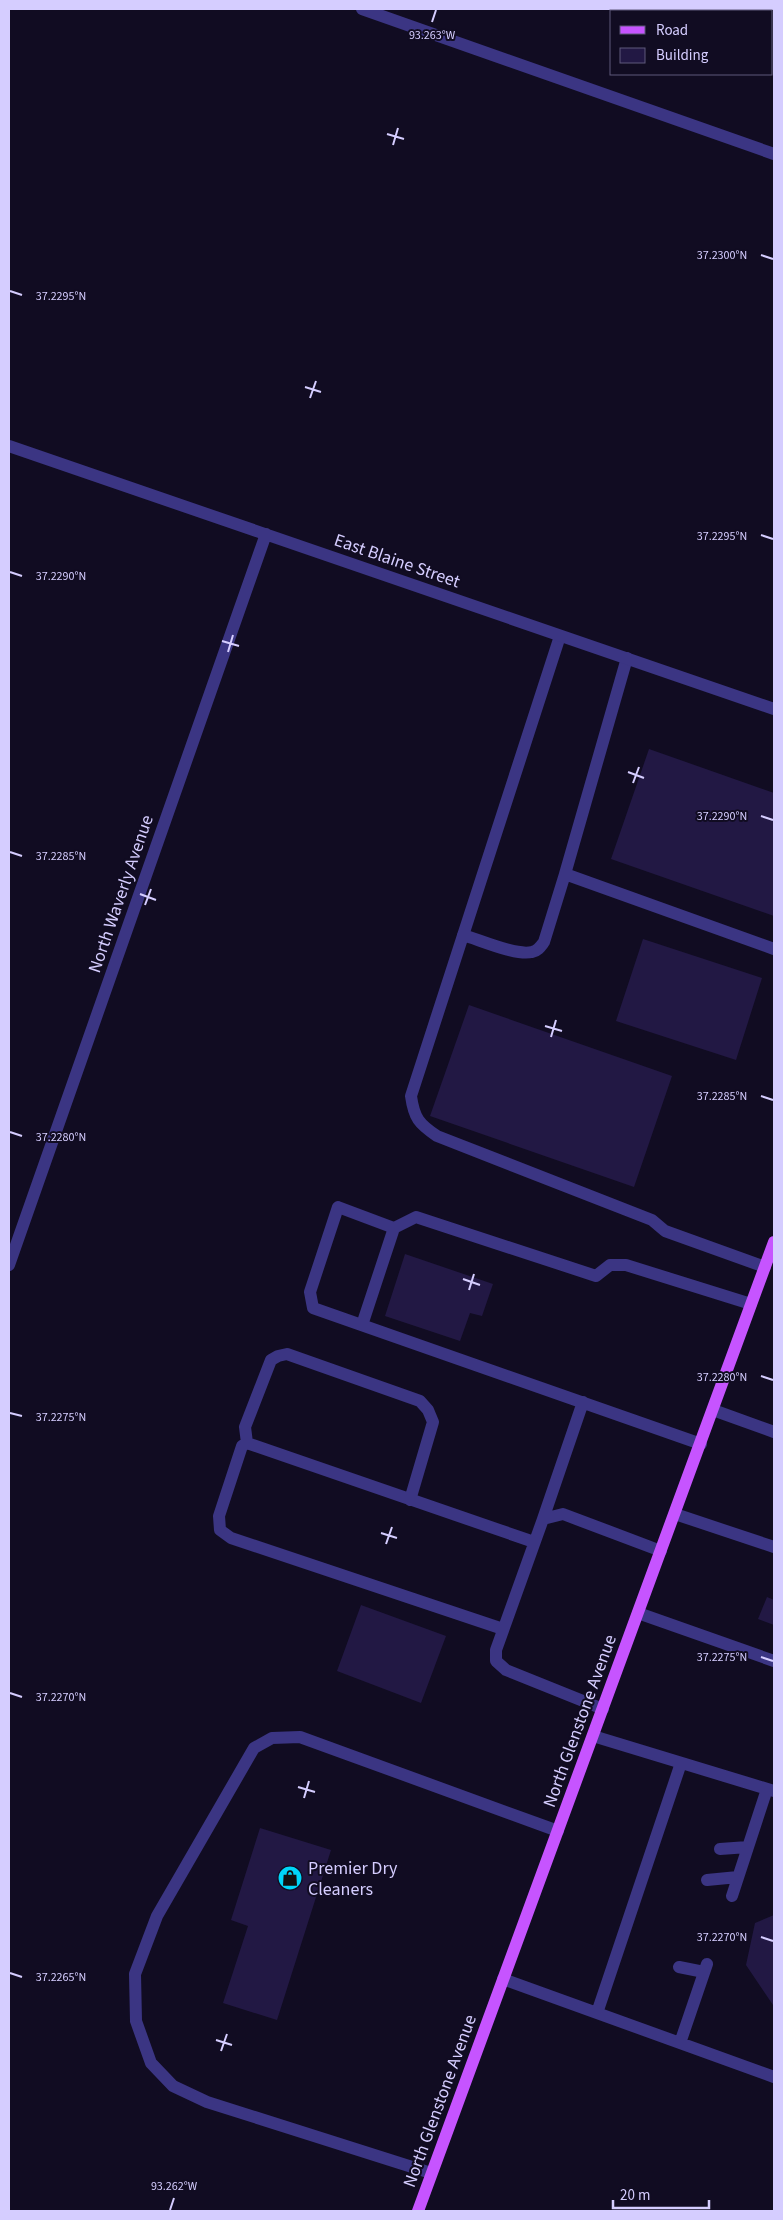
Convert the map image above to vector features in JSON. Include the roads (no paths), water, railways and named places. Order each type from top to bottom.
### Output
[{"type":"main road","name":"North Glenstone Avenue","points":[[418,2211],[774,1242]]},
{"type":"street","points":[[362,9],[774,154]]},
{"type":"street","name":"East Blaine Street","points":[[9,446],[774,709]]},
{"type":"street","name":"North Waverly Avenue","points":[[9,1265],[266,534]]},
{"type":"street","points":[[560,636],[411,1096],[413,1114],[424,1127],[437,1136],[652,1220],[665,1231],[765,1267]]},
{"type":"street","points":[[463,935],[518,952],[538,950],[544,942],[627,658]]},
{"type":"street","points":[[565,874],[774,949]]},
{"type":"street","points":[[394,1228],[338,1207],[310,1292],[313,1308],[700,1444]]},
{"type":"street","points":[[362,1325],[394,1228],[416,1216],[596,1276],[610,1265],[626,1265],[751,1304]]},
{"type":"street","points":[[247,1443],[245,1427],[271,1360],[287,1354],[420,1401],[428,1410],[433,1422],[410,1500]]},
{"type":"street","points":[[583,1402],[496,1650],[496,1661],[506,1670],[603,1709]]},
{"type":"street","points":[[713,1410],[774,1432]]},
{"type":"street","points":[[247,1443],[534,1542]]},
{"type":"street","points":[[247,1443],[242,1446],[219,1516],[220,1530],[231,1538],[503,1630]]},
{"type":"street","points":[[543,1519],[563,1514],[661,1551]]},
{"type":"street","points":[[675,1514],[774,1547]]},
{"type":"street","points":[[638,1613],[774,1661]]},
{"type":"street","points":[[593,1736],[770,1790],[732,1896]]},
{"type":"street","points":[[432,2173],[207,2102],[173,2086],[151,2063],[136,2021],[135,1974],[157,1916],[254,1748],[272,1738],[300,1737],[558,1831]]},
{"type":"street","points":[[597,2013],[617,1970],[630,1932],[656,1853],[681,1763]]},
{"type":"street","points":[[720,1848],[748,1848]]},
{"type":"street","points":[[707,1880],[738,1877]]},
{"type":"street","points":[[678,1967],[706,1968],[680,2043]]},
{"type":"street","points":[[503,1979],[774,2077]]},
{"type":"place","name":"Premier Dry Cleaners","points":[[290,1878]]}]
